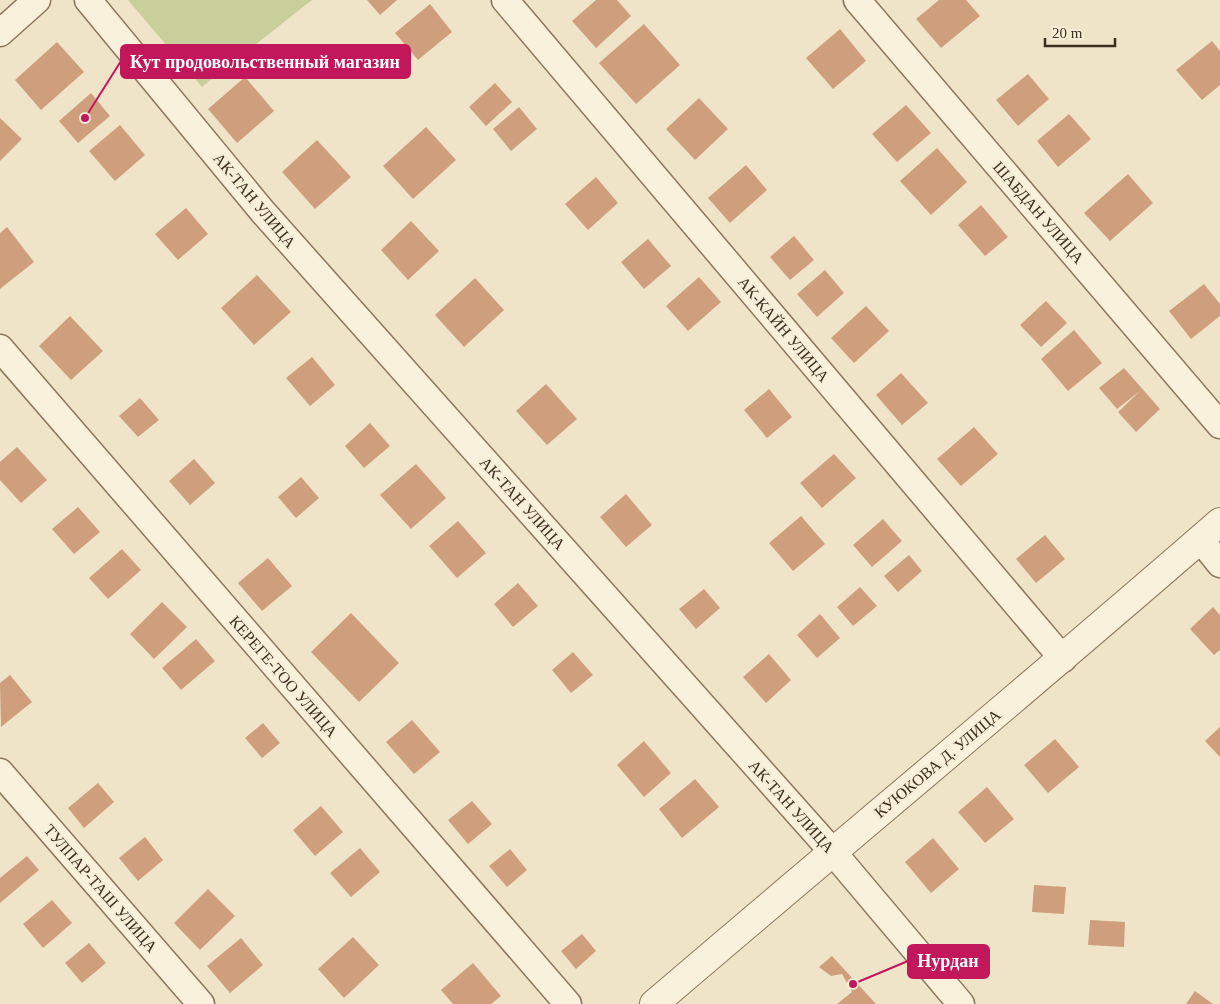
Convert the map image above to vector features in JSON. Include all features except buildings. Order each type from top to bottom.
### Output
[{"type":"street","points":[[0,34],[37,0]]},
{"type":"street","name":"АК-ТАН УЛИЦА","points":[[88,0],[263,212],[832,851],[961,1004]]},
{"type":"street","name":"АК-КАЙН УЛИЦА","points":[[505,0],[1063,659]]},
{"type":"street","name":"ШАБДАН УЛИЦА","points":[[857,0],[1220,425]]},
{"type":"street","name":"КЕРЕГЕ-ТОО УЛИЦА","points":[[0,348],[568,1004]]},
{"type":"street","points":[[1210,531],[1220,564]]},
{"type":"street","name":"КУЮКОВА Д. УЛИЦА","points":[[654,1004],[832,851],[1063,659],[1210,531]]},
{"type":"street","name":"ТУЛПАР-ТАШ УЛИЦА","points":[[0,772],[201,1004]]},
{"type":"green space","points":[[128,0],[312,0],[202,87]]},
{"type":"place","name":"Кут продовольственный магазин","points":[[85,118]]},
{"type":"place","name":"Нурдан","points":[[853,984]]}]
